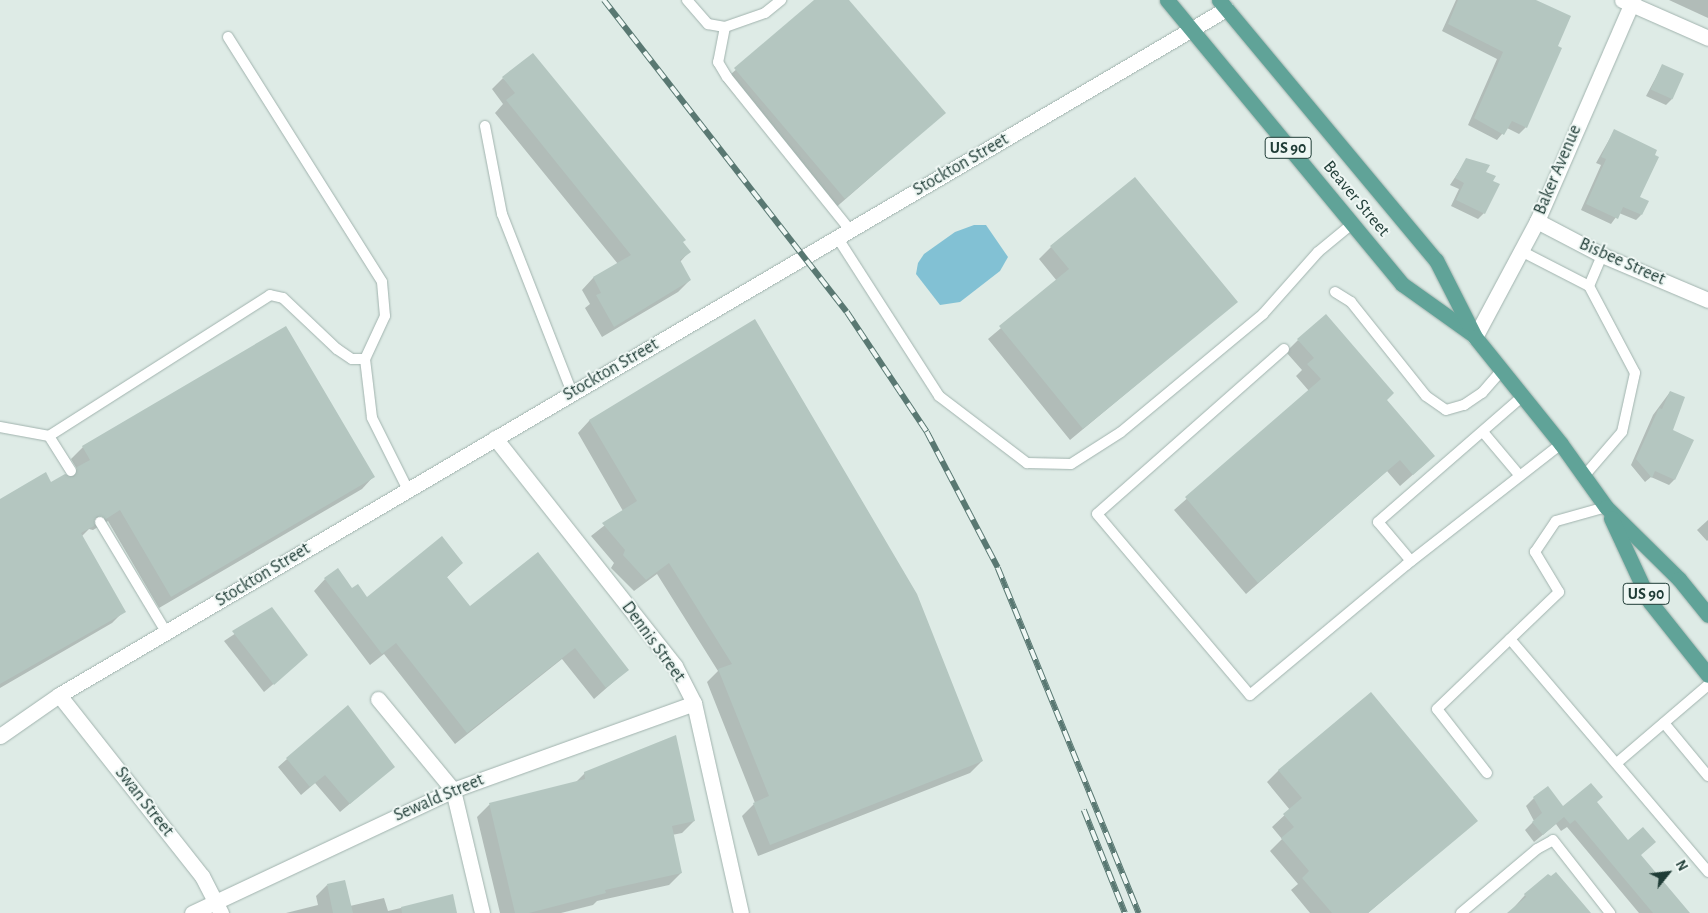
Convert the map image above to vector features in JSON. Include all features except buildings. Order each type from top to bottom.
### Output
[{"type":"main road","name":"Beaver Street","points":[[1167,0],[1402,284],[1475,337]]},
{"type":"main road","name":"Beaver Street","points":[[1223,4],[1436,260],[1475,337],[1561,444],[1606,507],[1679,580],[1708,614]]},
{"type":"main road","name":"Beaver Street","points":[[1606,507],[1650,602],[1708,675]]},
{"type":"street","points":[[1628,1],[1708,38]]},
{"type":"street","name":"Baker Avenue","points":[[1475,337],[1537,221],[1628,1]]},
{"type":"street","name":"Stockton Street","points":[[0,736],[59,696],[166,632],[1191,30],[1223,4]]},
{"type":"street","name":"Bisbee Street","points":[[1537,221],[1602,255],[1708,300]]},
{"type":"street","name":"Dennis Street","points":[[495,438],[675,666],[694,702],[741,913]]},
{"type":"street","name":"Swan Street","points":[[59,696],[202,876],[219,907]]},
{"type":"street","points":[[378,699],[453,790],[482,913]]},
{"type":"street","name":"Sewald Street","points":[[192,913],[219,907],[453,790],[694,702]]},
{"type":"lane","points":[[687,0],[708,24],[725,27],[765,13],[781,0]]},
{"type":"lane","points":[[725,27],[718,62],[727,77],[843,234],[939,396],[1027,463],[1070,464],[1121,432],[1263,314],[1318,252],[1352,224]]},
{"type":"lane","points":[[228,37],[382,282],[385,316],[365,359],[372,418],[408,490]]},
{"type":"lane","points":[[485,126],[502,214],[572,393]]},
{"type":"lane","points":[[1521,250],[1588,286],[1635,373],[1622,432],[1584,476]]},
{"type":"lane","points":[[1588,286],[1602,255]]},
{"type":"lane","points":[[1335,292],[1351,302],[1426,396],[1446,410],[1464,405],[1482,393],[1502,370]]},
{"type":"lane","points":[[0,427],[49,436],[270,295],[284,298],[337,349],[352,358],[365,359]]},
{"type":"lane","points":[[1284,349],[1097,514],[1250,695],[1411,561],[1561,444]]},
{"type":"lane","points":[[1411,561],[1378,522],[1524,396]]},
{"type":"lane","points":[[1483,432],[1520,476]]},
{"type":"lane","points":[[49,436],[71,471]]},
{"type":"lane","points":[[1487,773],[1437,709],[1559,592],[1534,552],[1556,521],[1606,507]]},
{"type":"lane","points":[[100,522],[166,632]]},
{"type":"lane","points":[[1510,639],[1618,762],[1708,872]]},
{"type":"lane","points":[[1618,762],[1708,684]]},
{"type":"lane","points":[[1664,723],[1708,776]]},
{"type":"lane","points":[[1461,913],[1537,849],[1553,840],[1610,913]]},
{"type":"water","points":[[974,225],[986,225],[1008,257],[1000,271],[960,302],[940,305],[916,274],[918,263],[924,254],[955,232]]},
{"type":"railway","points":[[604,0],[847,312],[927,432],[998,568],[1139,913]]},
{"type":"railway","points":[[1084,810],[1125,913]]}]
